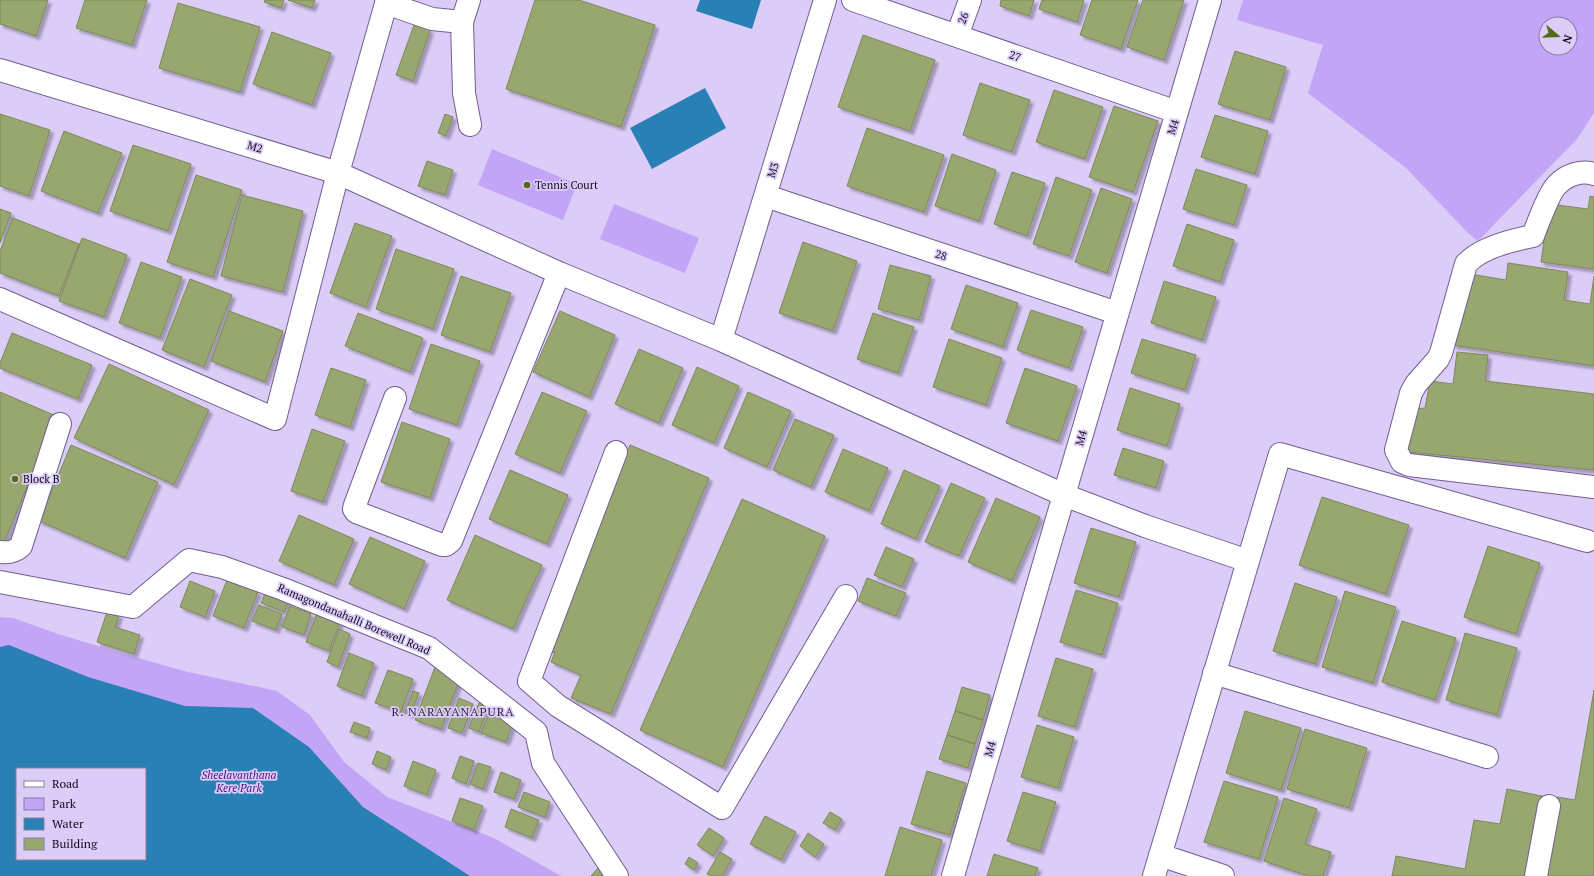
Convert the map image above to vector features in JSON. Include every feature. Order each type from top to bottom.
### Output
[{"type":"street","points":[[469,0],[462,22],[464,93],[470,125]]},
{"type":"street","name":"M3","points":[[721,340],[825,0]]},
{"type":"street","name":"27","points":[[853,0],[1177,112]]},
{"type":"street","name":"26","points":[[956,36],[970,0]]},
{"type":"street","name":"M4","points":[[953,876],[1210,0]]},
{"type":"street","points":[[0,299],[275,419],[338,172],[387,1],[432,19],[462,22]]},
{"type":"street","name":"M2","points":[[0,70],[338,172],[559,273],[721,340],[1064,495],[1145,526],[1248,561]]},
{"type":"street","points":[[1594,174],[1582,172],[1564,179],[1556,185],[1532,236],[1519,238],[1478,253],[1466,264],[1441,353],[1438,359],[1416,384],[1411,393],[1396,450],[1402,462],[1409,465],[1594,487]]},
{"type":"street","name":"28","points":[[766,196],[1118,313]]},
{"type":"street","points":[[395,398],[354,509],[356,512],[442,545],[446,545],[451,541],[559,273]]},
{"type":"street","points":[[0,552],[6,553],[16,551],[22,546],[60,424]]},
{"type":"street","points":[[616,452],[529,681],[558,706],[722,808],[846,596]]},
{"type":"street","points":[[1154,876],[1280,454],[1587,541]]},
{"type":"street","name":"Ramagondanahalli Borewell Road","points":[[0,582],[133,607],[189,560],[222,566],[429,648],[536,732]]},
{"type":"street","points":[[1214,673],[1487,757]]},
{"type":"street","points":[[558,706],[536,732],[543,763],[617,876]]},
{"type":"street","points":[[1536,876],[1549,806]]},
{"type":"street","points":[[1160,855],[1223,876]]},
{"type":"green space","points":[[1243,0],[1594,0],[1594,113],[1577,139],[1478,241],[1468,233],[1406,168],[1308,93],[1323,45],[1237,20]]},
{"type":"green space","name":"Tennis Court","points":[[492,149],[577,184],[563,220],[478,185]]},
{"type":"green space","name":"Tennis Court","points":[[614,204],[699,238],[685,273],[600,239]]},
{"type":"green space","name":"Sheelavanthana Kere Park","points":[[0,617],[13,618],[58,634],[188,672],[277,691],[310,715],[344,762],[387,797],[494,838],[561,876],[0,876]]},
{"type":"water","points":[[700,0],[761,0],[752,29],[696,11]]},
{"type":"water","points":[[705,88],[726,128],[652,169],[630,128]]},
{"type":"water","name":"Sheelavanthana Kere Park","points":[[9,645],[88,677],[185,706],[253,708],[309,747],[363,807],[470,876],[0,876],[0,647]]},
{"type":"building","points":[[0,0],[48,0],[36,36],[0,24]]},
{"type":"building","points":[[85,0],[147,0],[132,45],[76,28]]},
{"type":"building","points":[[265,0],[284,0],[281,8],[264,2]]},
{"type":"building","points":[[288,0],[315,0],[312,8]]},
{"type":"building","points":[[535,0],[579,0],[655,25],[621,127],[506,89]]},
{"type":"building","points":[[1001,0],[1034,0],[1029,16],[1000,6]]},
{"type":"building","points":[[1042,0],[1084,0],[1077,22],[1039,9]]},
{"type":"building","points":[[1092,0],[1138,0],[1121,49],[1080,35]]},
{"type":"building","points":[[1143,0],[1184,0],[1164,60],[1127,47]]},
{"type":"building","points":[[178,3],[260,27],[240,92],[159,68]]},
{"type":"building","points":[[414,25],[430,30],[413,81],[396,75]]},
{"type":"building","points":[[272,32],[331,53],[312,105],[253,84]]},
{"type":"building","points":[[863,35],[935,60],[910,131],[838,107]]},
{"type":"building","points":[[1235,51],[1286,67],[1270,120],[1218,104]]},
{"type":"building","points":[[980,83],[1030,100],[1012,152],[963,135]]},
{"type":"building","points":[[1054,90],[1103,107],[1085,159],[1036,142]]},
{"type":"building","points":[[1114,106],[1158,121],[1133,192],[1089,177]]},
{"type":"building","points":[[0,114],[50,130],[29,196],[0,186]]},
{"type":"building","points":[[445,114],[453,117],[446,136],[438,133]]},
{"type":"building","points":[[1215,115],[1268,131],[1255,174],[1201,157]]},
{"type":"building","points":[[867,128],[944,155],[924,212],[847,186]]},
{"type":"building","points":[[64,131],[122,153],[98,213],[41,191]]},
{"type":"building","points":[[133,145],[191,164],[168,231],[110,211]]},
{"type":"building","points":[[952,154],[996,170],[979,221],[935,206]]},
{"type":"building","points":[[427,161],[453,170],[445,195],[418,186]]},
{"type":"building","points":[[1196,169],[1247,185],[1234,225],[1183,209]]},
{"type":"building","points":[[1012,172],[1045,183],[1027,236],[994,224]]},
{"type":"building","points":[[196,175],[242,190],[213,277],[167,262]]},
{"type":"building","points":[[1056,177],[1092,190],[1069,256],[1033,244]]},
{"type":"building","points":[[1101,188],[1132,199],[1107,273],[1075,262]]},
{"type":"building","points":[[242,195],[303,211],[283,292],[221,276]]},
{"type":"building","points":[[1590,196],[1594,197],[1594,269],[1541,262],[1549,204],[1588,209]]},
{"type":"building","points":[[0,209],[11,213],[0,243]]},
{"type":"building","points":[[13,218],[79,244],[59,296],[0,273],[0,251]]},
{"type":"building","points":[[355,223],[392,236],[366,307],[330,293]]},
{"type":"building","points":[[1187,224],[1234,240],[1220,282],[1173,266]]},
{"type":"building","points":[[82,238],[127,255],[104,317],[59,301]]},
{"type":"building","points":[[803,242],[857,261],[833,331],[779,313]]},
{"type":"building","points":[[396,249],[454,269],[433,329],[376,309]]},
{"type":"building","points":[[141,262],[182,277],[160,338],[119,323]]},
{"type":"building","points":[[1508,263],[1568,272],[1564,300],[1590,304],[1594,276],[1594,366],[1453,345],[1464,273],[1506,280]]},
{"type":"building","points":[[890,265],[931,276],[919,320],[878,309]]},
{"type":"building","points":[[461,276],[511,293],[490,352],[441,335]]},
{"type":"building","points":[[190,279],[232,295],[204,367],[162,350]]},
{"type":"building","points":[[1164,281],[1216,297],[1202,340],[1151,323]]},
{"type":"building","points":[[966,285],[1018,303],[1003,347],[951,329]]},
{"type":"building","points":[[1031,310],[1083,327],[1069,368],[1017,350]]},
{"type":"building","points":[[229,311],[283,331],[265,382],[211,361]]},
{"type":"building","points":[[560,311],[615,335],[589,397],[533,372]]},
{"type":"building","points":[[358,313],[423,338],[410,372],[345,346]]},
{"type":"building","points":[[873,313],[914,327],[898,373],[857,359]]},
{"type":"building","points":[[12,333],[92,365],[78,399],[0,368],[0,363]]},
{"type":"building","points":[[949,339],[1002,358],[986,405],[933,387]]},
{"type":"building","points":[[1142,339],[1196,355],[1185,390],[1131,373]]},
{"type":"building","points":[[431,344],[480,361],[457,425],[409,409]]},
{"type":"building","points":[[639,349],[683,368],[659,423],[615,404]]},
{"type":"building","points":[[1457,352],[1488,355],[1485,381],[1594,394],[1594,470],[1408,452],[1413,409],[1425,408],[1430,381],[1453,384]]},
{"type":"building","points":[[109,364],[209,410],[174,485],[74,438]]},
{"type":"building","points":[[697,367],[739,386],[714,443],[672,425]]},
{"type":"building","points":[[331,368],[366,380],[350,427],[315,415]]},
{"type":"building","points":[[1025,368],[1077,386],[1058,441],[1006,423]]},
{"type":"building","points":[[1130,388],[1180,404],[1167,446],[1117,430]]},
{"type":"building","name":"Block B","points":[[0,392],[56,416],[4,543],[0,543]]},
{"type":"building","points":[[542,392],[587,411],[560,473],[515,454]]},
{"type":"building","points":[[748,392],[791,411],[767,467],[724,448]]},
{"type":"building","points":[[795,419],[834,435],[811,487],[773,470]]},
{"type":"building","points":[[402,422],[450,439],[430,498],[381,482]]},
{"type":"building","points":[[312,429],[345,441],[323,502],[291,491]]},
{"type":"building","points":[[71,445],[158,482],[125,558],[39,521]]},
{"type":"building","points":[[630,445],[709,478],[611,714],[571,698],[581,675],[551,662],[555,652],[545,648]]},
{"type":"building","points":[[1123,448],[1164,461],[1156,488],[1114,475]]},
{"type":"building","points":[[843,449],[888,468],[869,511],[825,492]]},
{"type":"building","points":[[510,470],[568,495],[547,544],[489,519]]},
{"type":"building","points":[[904,470],[940,486],[916,539],[881,524]]},
{"type":"building","points":[[951,483],[985,498],[959,556],[925,542]]},
{"type":"building","points":[[1322,497],[1409,525],[1386,594],[1299,565]]},
{"type":"building","points":[[996,498],[1040,517],[1012,581],[968,562]]},
{"type":"building","points":[[742,499],[825,536],[723,767],[640,730]]},
{"type":"building","points":[[299,515],[354,539],[334,585],[279,561]]},
{"type":"building","points":[[1091,528],[1136,542],[1119,597],[1074,583]]},
{"type":"building","points":[[475,535],[542,565],[513,629],[447,600]]},
{"type":"building","points":[[370,537],[425,561],[404,609],[349,584]]},
{"type":"building","points":[[1488,546],[1540,563],[1516,634],[1464,617]]},
{"type":"building","points":[[886,547],[914,559],[902,587],[874,575]]},
{"type":"building","points":[[867,578],[906,593],[896,616],[858,601]]},
{"type":"building","points":[[227,580],[258,592],[244,628],[213,616]]},
{"type":"building","points":[[190,581],[215,591],[205,617],[180,607]]},
{"type":"building","points":[[1295,583],[1337,597],[1315,664],[1273,651]]},
{"type":"building","points":[[1076,590],[1118,603],[1102,655],[1060,642]]},
{"type":"building","points":[[266,591],[289,600],[284,612],[261,603]]},
{"type":"building","points":[[1345,591],[1396,607],[1373,683],[1322,667]]},
{"type":"building","points":[[259,605],[282,614],[276,630],[252,621]]},
{"type":"building","points":[[290,606],[311,614],[304,635],[282,627]]},
{"type":"building","points":[[107,612],[119,615],[115,627],[140,635],[134,654],[97,642]]},
{"type":"building","points":[[317,613],[340,622],[329,651],[306,642]]},
{"type":"building","points":[[1402,621],[1456,638],[1435,700],[1382,682]]},
{"type":"building","points":[[339,629],[350,634],[338,667],[327,662]]},
{"type":"building","points":[[1465,633],[1517,648],[1497,715],[1446,700]]},
{"type":"building","points":[[349,653],[374,663],[362,696],[337,686]]},
{"type":"building","points":[[1056,658],[1093,669],[1075,727],[1038,716]]},
{"type":"building","points":[[435,667],[461,676],[441,729],[415,720]]},
{"type":"building","points":[[388,670],[413,679],[401,712],[375,703]]},
{"type":"building","points":[[962,687],[990,695],[983,720],[955,711]]},
{"type":"building","points":[[1594,690],[1594,876],[1544,876],[1557,797],[1575,800]]},
{"type":"building","points":[[413,691],[419,693],[410,715],[405,713]]},
{"type":"building","points":[[459,698],[473,704],[462,733],[448,728]]},
{"type":"building","points":[[479,703],[488,707],[479,732],[469,728]]},
{"type":"building","points":[[491,709],[515,718],[506,742],[481,733]]},
{"type":"building","points":[[955,711],[983,720],[975,744],[947,735]]},
{"type":"building","points":[[1245,711],[1301,728],[1281,790],[1226,773]]},
{"type":"building","points":[[354,722],[370,728],[367,738],[350,732]]},
{"type":"building","points":[[1037,725],[1074,737],[1058,788],[1021,777]]},
{"type":"building","points":[[1305,729],[1367,748],[1349,808],[1287,789]]},
{"type":"building","points":[[947,735],[975,744],[968,768],[939,759]]},
{"type":"building","points":[[377,751],[391,757],[386,770],[372,764]]},
{"type":"building","points":[[460,756],[474,761],[466,784],[452,778]]},
{"type":"building","points":[[413,761],[436,770],[427,795],[404,786]]},
{"type":"building","points":[[478,763],[491,767],[483,789],[470,784]]},
{"type":"building","points":[[927,771],[966,783],[950,835],[911,824]]},
{"type":"building","points":[[501,772],[521,780],[514,799],[494,792]]},
{"type":"building","points":[[1224,781],[1278,797],[1259,859],[1204,842]]},
{"type":"building","points":[[1507,789],[1542,796],[1527,876],[1392,876],[1396,856],[1465,869],[1474,820],[1500,824]]},
{"type":"building","points":[[524,792],[550,802],[545,817],[518,807]]},
{"type":"building","points":[[1023,792],[1056,802],[1040,851],[1007,841]]},
{"type":"building","points":[[460,798],[483,806],[474,830],[452,821]]},
{"type":"building","points":[[1284,798],[1317,809],[1305,844],[1331,852],[1323,876],[1309,876],[1264,861]]},
{"type":"building","points":[[511,809],[539,820],[532,838],[505,827]]},
{"type":"building","points":[[830,812],[842,819],[835,830],[823,823]]},
{"type":"building","points":[[765,816],[796,832],[781,860],[750,844]]},
{"type":"building","points":[[900,827],[942,840],[931,876],[885,876]]},
{"type":"building","points":[[709,828],[724,838],[713,856],[697,845]]},
{"type":"building","points":[[808,833],[824,844],[815,857],[800,846]]},
{"type":"building","points":[[720,852],[732,859],[722,876],[711,876],[707,874]]},
{"type":"building","points":[[994,854],[1038,868],[1035,876],[987,876]]},
{"type":"building","points":[[689,857],[698,863],[694,870],[685,864]]},
{"type":"building","points":[[598,868],[607,876],[591,876]]},
{"type":"place","name":"Tennis Court","points":[[527,185]]},
{"type":"place","name":"Block B","points":[[15,479]]},
{"type":"district","name":"R. NARAYANAPURA","points":[[453,712]]}]
